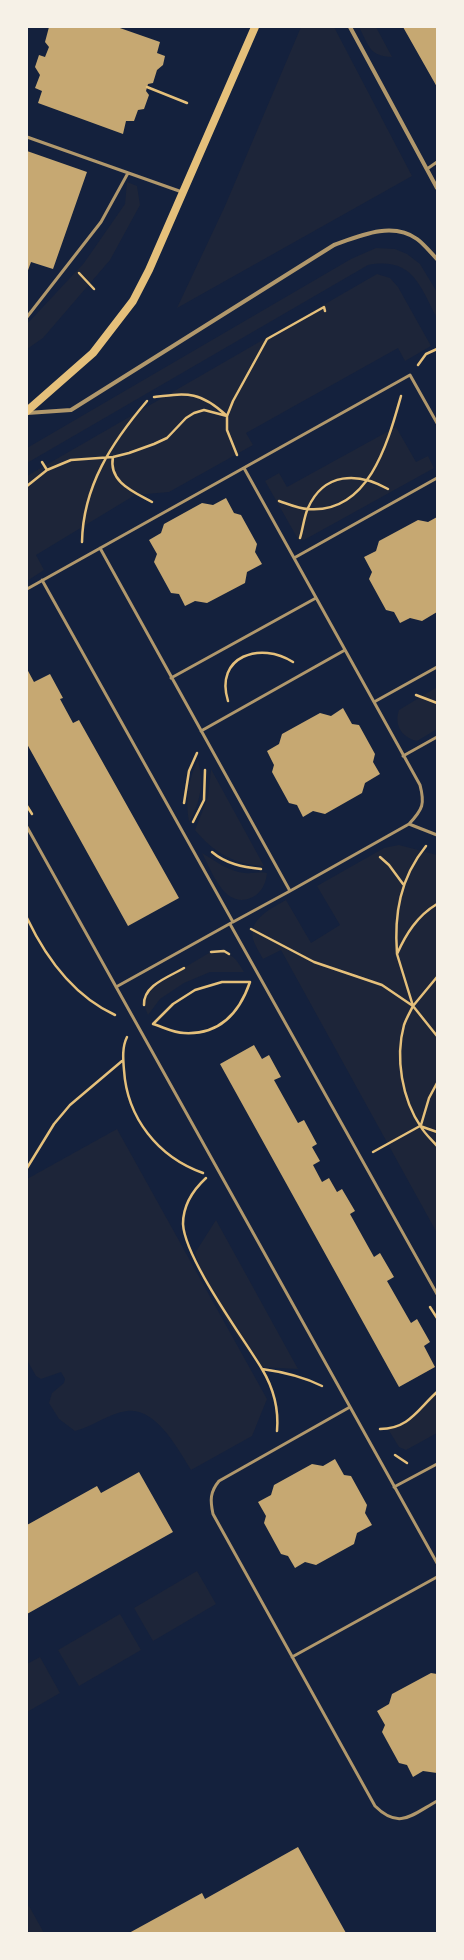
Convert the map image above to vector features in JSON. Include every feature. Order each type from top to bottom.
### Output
[{"type":"main road","points":[[27,412],[93,353],[133,301],[150,270],[253,28]]},
{"type":"street","points":[[350,27],[437,188]]},
{"type":"street","points":[[27,412],[71,410],[334,245],[373,232],[396,231],[417,238],[437,259]]},
{"type":"lane","points":[[27,137],[184,192]]},
{"type":"lane","points":[[427,169],[437,162]]},
{"type":"lane","points":[[27,317],[101,222],[128,173]]},
{"type":"lane","points":[[27,589],[408,376],[437,423]]},
{"type":"lane","points":[[116,987],[409,824],[420,812],[423,799],[420,785],[244,468]]},
{"type":"lane","points":[[294,558],[437,478]]},
{"type":"lane","points":[[100,548],[290,891]]},
{"type":"lane","points":[[42,580],[185,836],[231,923],[437,1294]]},
{"type":"lane","points":[[171,678],[316,598]]},
{"type":"lane","points":[[201,731],[346,650]]},
{"type":"lane","points":[[374,702],[437,667]]},
{"type":"lane","points":[[404,756],[437,737]]},
{"type":"lane","points":[[409,824],[437,835]]},
{"type":"lane","points":[[27,827],[437,1563]]},
{"type":"lane","points":[[350,1407],[219,1480],[214,1487],[210,1498],[213,1514],[375,1806],[385,1816],[393,1819],[404,1819],[437,1801]]},
{"type":"lane","points":[[394,1487],[437,1464]]},
{"type":"lane","points":[[292,1657],[437,1577]]},
{"type":"path","points":[[147,87],[187,103]]},
{"type":"path","points":[[69,263],[94,289]]},
{"type":"path","points":[[232,446],[227,430],[227,416],[233,400],[267,340],[324,307],[325,311]]},
{"type":"path","points":[[259,495],[307,509],[327,508],[346,501],[356,494],[369,480],[386,443],[408,376],[426,354],[437,349]]},
{"type":"path","points":[[154,397],[186,394],[197,396],[213,403],[227,416]]},
{"type":"path","points":[[82,524],[90,493],[105,458],[115,440],[147,401]]},
{"type":"path","points":[[27,486],[46,470],[71,460],[113,457],[142,449],[166,438],[186,418],[194,413],[204,410],[227,416]]},
{"type":"path","points":[[113,457],[111,463],[118,480],[137,494]]},
{"type":"path","points":[[42,462],[46,470]]},
{"type":"path","points":[[294,558],[307,509],[313,498],[321,489],[332,481],[345,477],[369,480],[392,491],[401,498]]},
{"type":"path","points":[[232,713],[225,691],[228,670],[232,664],[247,655],[266,652],[274,654],[291,661],[307,672]]},
{"type":"path","points":[[184,807],[185,786],[189,771],[198,752],[200,758]]},
{"type":"path","points":[[185,836],[198,814],[204,800],[206,772],[204,764]]},
{"type":"path","points":[[413,1006],[397,954],[395,930],[398,903],[403,884],[417,859],[429,843]]},
{"type":"path","points":[[366,848],[389,865],[403,884]]},
{"type":"path","points":[[208,850],[218,858],[234,864],[279,871]]},
{"type":"path","points":[[397,954],[406,934],[414,924],[437,904]]},
{"type":"path","points":[[27,918],[39,942],[59,971],[84,995],[101,1008],[121,1018],[134,1020],[125,1041],[123,1061],[125,1083],[129,1102],[142,1127],[158,1146],[178,1162],[209,1175],[197,1186],[187,1202],[183,1224],[190,1248],[199,1269],[262,1369],[275,1397],[278,1418],[277,1433],[273,1450]]},
{"type":"path","points":[[231,923],[254,929],[314,962],[360,976],[382,985],[413,1006],[437,1036]]},
{"type":"path","points":[[209,953],[224,951],[231,954]]},
{"type":"path","points":[[147,1012],[143,997],[148,989],[189,965]]},
{"type":"path","points":[[437,977],[413,1006],[404,1024],[400,1059],[402,1080],[408,1099],[420,1126],[437,1146]]},
{"type":"path","points":[[222,982],[250,982],[238,1008],[216,1027],[200,1032],[182,1033],[153,1024],[173,1004],[195,990],[222,982]]},
{"type":"path","points":[[27,1168],[54,1124],[70,1105],[123,1061]]},
{"type":"path","points":[[361,1159],[420,1126],[429,1098],[437,1083]]},
{"type":"path","points":[[420,1126],[437,1132]]},
{"type":"path","points":[[262,1369],[302,1376],[327,1390]]},
{"type":"path","points":[[380,1429],[395,1427],[413,1418],[437,1392]]},
{"type":"shaded area","points":[[301,27],[334,27],[412,176],[177,308],[225,206]]},
{"type":"shaded area","points":[[359,27],[376,27],[392,57],[379,55],[374,52],[368,45]]},
{"type":"shaded area","points":[[127,182],[137,186],[140,205],[110,260],[43,338],[27,349],[27,324],[84,263],[125,204]]},
{"type":"shaded area","points":[[376,248],[395,249],[407,254],[420,264],[437,292],[437,318],[413,276],[395,265],[368,265],[27,463],[27,448],[351,259]]},
{"type":"shaded area","points":[[377,274],[390,278],[398,287],[431,346],[405,361],[398,348],[246,433],[253,445],[169,492],[135,495],[36,555],[44,570],[27,581],[27,476]]},
{"type":"shaded area","points":[[396,427],[416,462],[428,456],[434,468],[304,540],[298,539],[265,481],[279,473],[287,487]]},
{"type":"shaded area","points":[[437,687],[437,729],[417,741],[407,737],[400,730],[398,725],[397,721],[399,710]]},
{"type":"shaded area","points":[[198,760],[201,776],[199,799],[189,822],[187,806],[188,790]]},
{"type":"shaded area","points":[[211,769],[264,866],[244,863],[225,856],[209,845],[195,830],[208,797]]},
{"type":"shaded area","points":[[399,845],[437,855],[437,1233],[281,950],[263,959],[256,947],[252,932],[254,926],[262,915],[286,900],[311,943],[340,925],[317,886],[384,848]]},
{"type":"shaded area","points":[[202,853],[234,871],[245,873],[267,873],[263,887],[259,893],[253,897],[243,900],[235,899],[227,894],[215,879]]},
{"type":"shaded area","points":[[216,951],[230,954],[244,972],[210,972],[184,983],[160,999],[148,1015],[144,1002],[148,989],[209,953]]},
{"type":"shaded area","points":[[117,1129],[267,1399],[252,1436],[191,1470],[173,1441],[157,1422],[138,1412],[120,1412],[75,1431],[59,1419],[49,1403],[52,1393],[64,1383],[65,1379],[61,1372],[41,1379],[36,1376],[27,1360],[27,1179]]},
{"type":"shaded area","points":[[216,1220],[298,1369],[261,1367],[240,1341],[214,1299],[195,1253]]},
{"type":"shaded area","points":[[437,1392],[437,1433],[406,1450],[399,1447],[388,1429],[413,1418]]},
{"type":"shaded area","points":[[197,1571],[216,1604],[153,1641],[134,1608]]},
{"type":"shaded area","points":[[120,1614],[141,1650],[79,1686],[58,1650]]},
{"type":"shaded area","points":[[40,1657],[60,1693],[27,1712],[27,1664]]},
{"type":"shaded area","points":[[29,1906],[44,1933],[27,1933],[27,1907]]},
{"type":"building","points":[[49,27],[117,27],[160,42],[157,53],[165,56],[163,65],[157,70],[153,83],[148,84],[146,91],[149,95],[144,109],[138,110],[134,121],[126,121],[123,134],[38,103],[42,91],[35,88],[40,75],[35,67],[39,55],[45,57],[49,47],[45,42]]},
{"type":"building","points":[[403,27],[437,27],[437,87]]},
{"type":"building","points":[[27,151],[87,172],[53,269],[31,262],[27,273]]},
{"type":"building","points":[[226,498],[234,513],[241,515],[257,544],[255,552],[262,564],[247,572],[245,583],[207,603],[195,601],[185,606],[179,594],[171,593],[154,562],[157,554],[149,540],[161,533],[164,524],[202,503],[213,505]]},
{"type":"building","points":[[437,517],[437,612],[422,621],[410,618],[400,623],[394,612],[386,610],[369,579],[372,572],[364,557],[376,551],[379,541],[418,520],[428,522]]},
{"type":"building","points":[[27,669],[34,682],[50,674],[63,698],[60,699],[73,723],[79,720],[179,898],[128,926],[27,744]]},
{"type":"building","points":[[343,708],[352,724],[359,725],[375,754],[373,762],[380,774],[365,783],[362,793],[325,814],[313,811],[303,817],[297,805],[289,803],[272,772],[274,765],[267,751],[279,744],[282,734],[320,713],[331,716]]},
{"type":"building","points":[[254,1045],[262,1059],[269,1055],[281,1077],[274,1080],[298,1123],[304,1120],[317,1144],[312,1147],[320,1161],[313,1165],[322,1182],[329,1178],[337,1192],[342,1189],[355,1211],[350,1214],[374,1257],[380,1253],[394,1277],[387,1281],[411,1323],[417,1319],[430,1342],[424,1346],[435,1367],[399,1387],[220,1064]]},
{"type":"building","points":[[335,1459],[344,1475],[351,1476],[367,1505],[365,1513],[372,1525],[357,1533],[354,1544],[316,1565],[305,1562],[295,1568],[288,1556],[281,1554],[264,1523],[266,1516],[258,1502],[271,1495],[274,1485],[312,1464],[323,1466]]},
{"type":"building","points":[[139,1472],[173,1532],[27,1614],[27,1525],[97,1486],[101,1493]]},
{"type":"building","points":[[431,1673],[437,1674],[437,1773],[423,1771],[413,1777],[407,1765],[399,1763],[382,1732],[385,1725],[377,1711],[389,1704],[392,1694]]},
{"type":"building","points":[[298,1847],[346,1933],[129,1933],[202,1893],[205,1899]]}]
